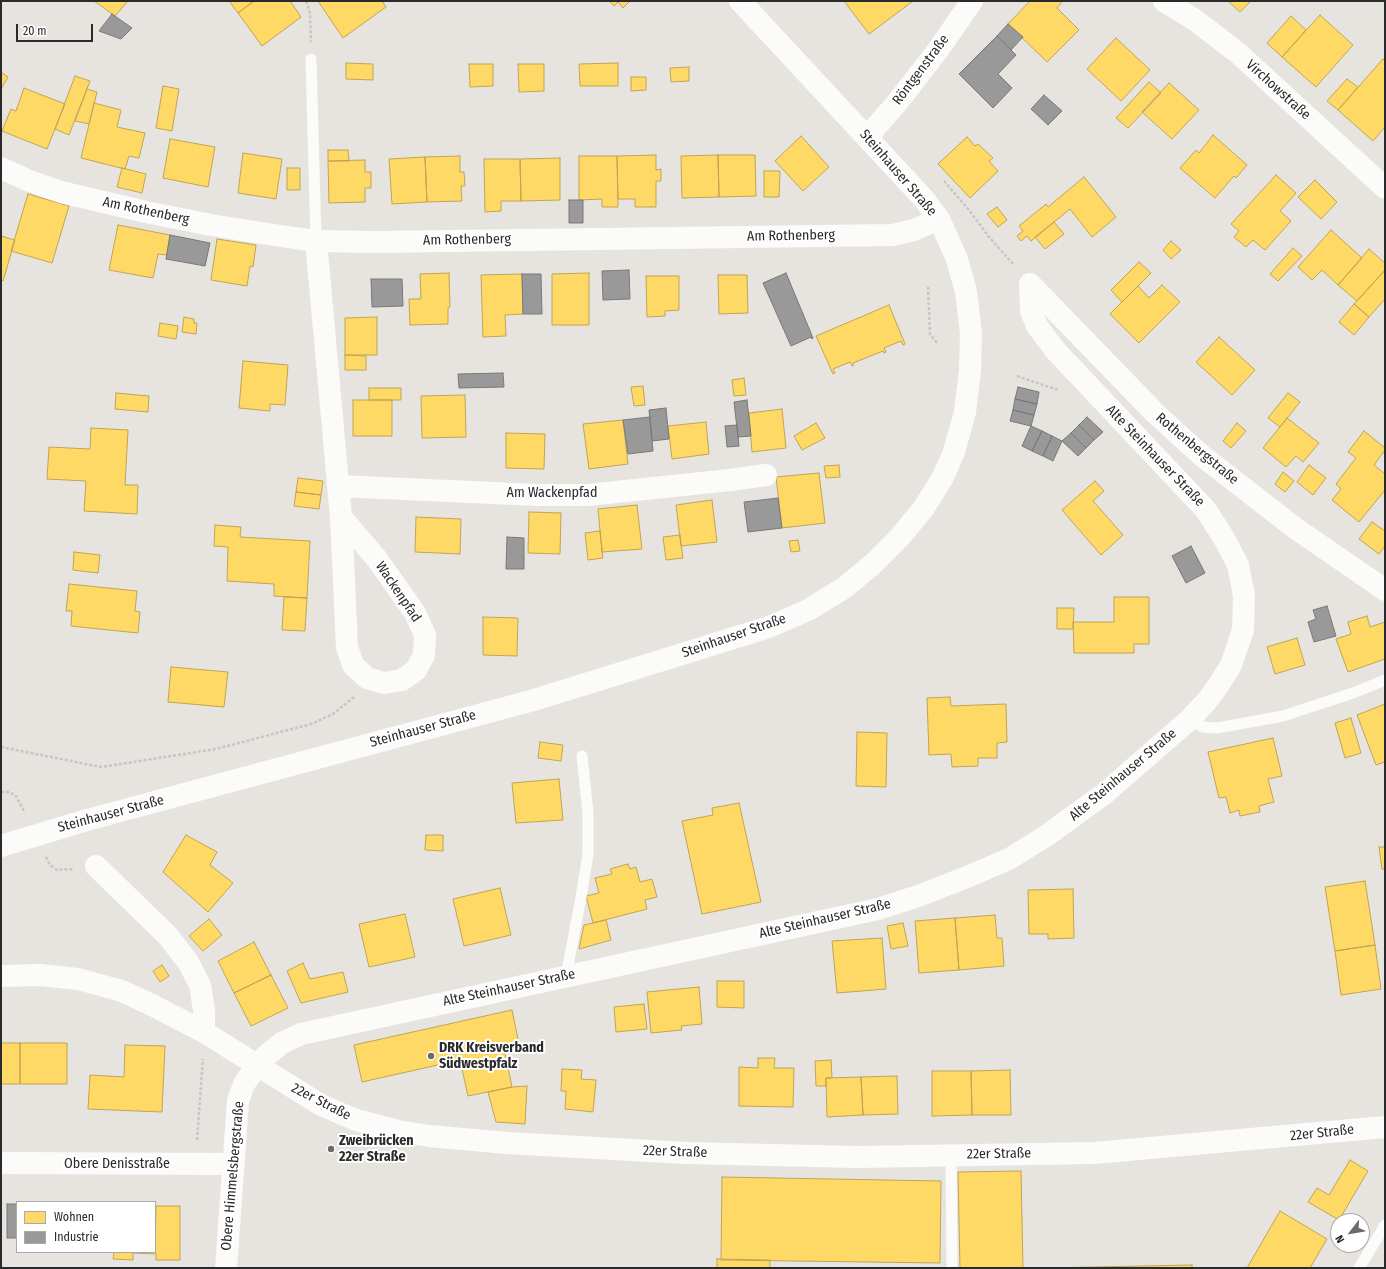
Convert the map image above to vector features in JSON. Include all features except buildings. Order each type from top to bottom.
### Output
[{"type":"street","name":"Steinhauser Straße","points":[[8,843],[87,820],[541,698],[769,627],[808,610],[844,588],[874,564],[899,538],[923,509],[942,479],[954,452],[965,412],[970,370],[972,333],[966,292],[957,259],[939,219],[924,199],[740,1]]},
{"type":"street","name":"Röntgenstraße","points":[[868,137],[933,56],[972,1]]},
{"type":"street","name":"Virchowstraße","points":[[1164,1],[1195,20],[1238,53],[1385,188]]},
{"type":"street","name":"Am Rothenberg","points":[[1,168],[27,180],[61,192],[146,212],[211,225],[316,240],[376,242],[893,235],[914,230],[939,219]]},
{"type":"street","points":[[316,240],[341,517],[347,647],[353,665],[367,678]]},
{"type":"street","name":"Rothenbergstraße","points":[[1030,284],[1155,413],[1201,455],[1295,528],[1385,590]]},
{"type":"street","name":"Alte Steinhauser Straße","points":[[257,1066],[268,1054],[282,1043],[301,1034],[878,909],[918,896],[1009,859],[1046,836],[1104,794],[1189,720],[1206,702],[1231,665],[1243,630],[1244,596],[1238,565],[1226,540],[1206,510],[1055,350],[1037,326],[1031,311],[1030,284]]},
{"type":"street","name":"Am Wackenpfad","points":[[338,486],[537,495],[588,495],[730,480],[766,474]]},
{"type":"street","name":"Wackenpfad","points":[[341,517],[385,571],[415,613],[425,635],[424,655],[416,670],[402,680],[384,683],[367,678]]},
{"type":"street","points":[[96,866],[168,936],[188,962],[200,985],[204,1010],[204,1032]]},
{"type":"street","name":"22er Straße","points":[[1,976],[48,976],[78,979],[122,991],[204,1032],[321,1105],[349,1117],[398,1131],[428,1136],[507,1143],[686,1153],[858,1157],[1094,1153],[1385,1127]]},
{"type":"street","name":"Obere Himmelsbergstraße","points":[[226,1268],[232,1164],[238,1101],[244,1084],[257,1066]]},
{"type":"street","name":"Obere Denisstraße","points":[[1,1163],[232,1164]]},
{"type":"lane","points":[[311,59],[316,240]]},
{"type":"lane","points":[[1189,720],[1203,727],[1217,728],[1275,717],[1353,693],[1385,680]]},
{"type":"lane","points":[[566,976],[588,855],[588,814],[582,756]]},
{"type":"lane","points":[[951,1155],[952,1268]]},
{"type":"lane","points":[[1359,1268],[1385,1226]]},
{"type":"path","points":[[306,1],[310,13],[311,59]]},
{"type":"path","points":[[944,181],[969,210],[989,237],[1030,284]]},
{"type":"path","points":[[928,287],[930,334],[937,344]]},
{"type":"path","points":[[1,747],[101,767],[216,749],[317,722],[333,714],[357,695],[367,678]]},
{"type":"path","points":[[195,1164],[204,1032]]},
{"type":"place","name":"DRK Kreisverband Südwestpfalz","points":[[431,1056]]},
{"type":"place","name":"Zweibrücken 22er Straße","points":[[331,1149]]}]
